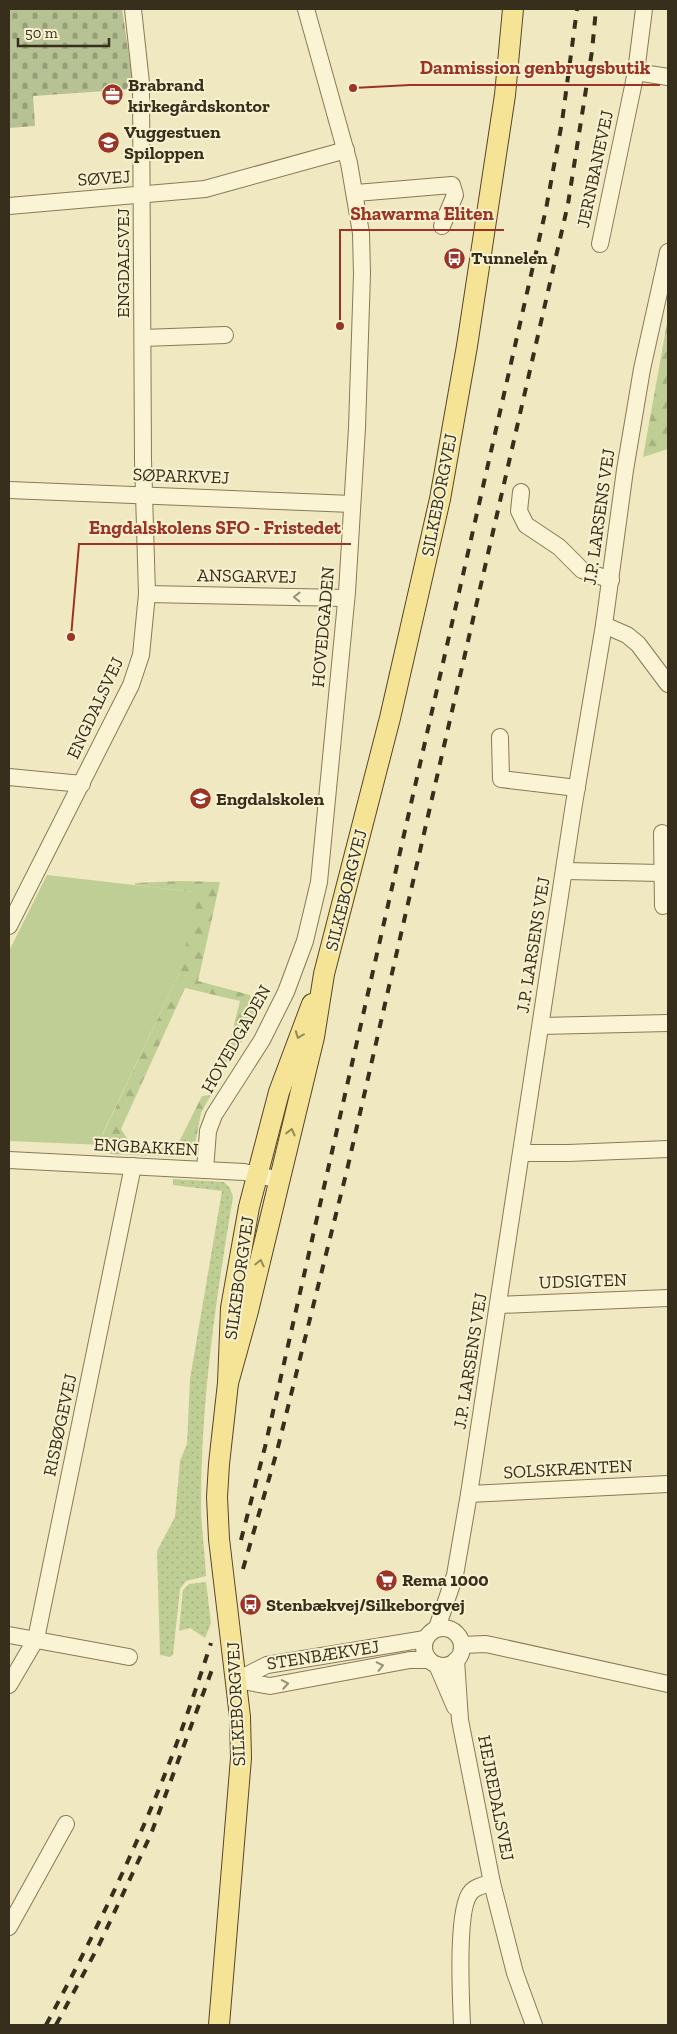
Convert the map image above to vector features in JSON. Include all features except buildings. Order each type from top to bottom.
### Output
[{"type":"main road","name":"SILKEBORGVEJ","points":[[228,1383],[248,1311],[280,1180],[314,1037],[324,974],[392,709],[440,499],[467,346],[504,104],[513,9]]},
{"type":"main road","name":"SILKEBORGVEJ","points":[[219,2025],[240,1768],[240,1717],[237,1680],[219,1539],[218,1506],[219,1464],[228,1383],[231,1308],[240,1249],[279,1092],[324,974]]},
{"type":"street","name":"ENGDALSVEJ","points":[[9,926],[131,685],[141,655],[147,594],[144,495],[140,83],[133,9]]},
{"type":"street","name":"HOVEDGADEN","points":[[205,1170],[208,1131],[214,1115],[262,1040],[286,992],[305,941],[319,882],[346,598],[362,274],[361,233],[356,193],[346,150],[306,9]]},
{"type":"street","name":"JERNBANEVEJ","points":[[600,244],[636,72],[644,9]]},
{"type":"street","points":[[636,72],[668,77]]},
{"type":"street","name":"SØVEJ","points":[[9,206],[142,196],[205,189],[346,150]]},
{"type":"street","points":[[356,193],[452,185],[454,195],[442,226]]},
{"type":"street","name":"J.P. LARSENS VEJ","points":[[457,1645],[455,1576],[523,1153],[564,871],[611,580],[638,392],[668,252]]},
{"type":"street","name":"ENGDALSVEJ","points":[[143,338],[225,335]]},
{"type":"street","name":"SØPARKVEJ","points":[[9,490],[352,504]]},
{"type":"street","points":[[521,492],[519,511],[526,525],[559,547],[582,570],[611,580]]},
{"type":"street","name":"ANSGARVEJ","points":[[147,594],[346,598]]},
{"type":"street","points":[[604,625],[628,635],[638,644],[668,684]]},
{"type":"street","points":[[500,737],[501,779],[577,788]]},
{"type":"street","points":[[9,776],[82,784]]},
{"type":"street","points":[[662,834],[663,906]]},
{"type":"street","name":"J.P. LARSENS VEJ","points":[[564,871],[662,873]]},
{"type":"street","name":"J.P. LARSENS VEJ","points":[[541,1026],[668,1023]]},
{"type":"street","points":[[523,1153],[568,1153],[668,1148]]},
{"type":"street","name":"ENGBAKKEN","points":[[9,1160],[244,1172],[280,1180]]},
{"type":"street","name":"RISBØGEVEJ","points":[[9,1686],[36,1640],[133,1166]]},
{"type":"street","name":"UDSIGTEN","points":[[499,1304],[668,1298]]},
{"type":"street","name":"SOLSKRÆNTEN","points":[[469,1494],[668,1484]]},
{"type":"street","name":"J.P. LARSENS VEJ","points":[[431,1634],[455,1576]]},
{"type":"street","points":[[448,1628],[457,1645],[448,1665],[433,1663],[424,1652],[431,1634],[448,1628]]},
{"type":"street","name":"STENBÆKVEJ","points":[[237,1680],[267,1665],[431,1634]]},
{"type":"street","points":[[9,1636],[129,1657]]},
{"type":"street","points":[[457,1645],[486,1644],[668,1684]]},
{"type":"street","name":"HEJREDALSVEJ","points":[[457,1645],[460,1720],[492,1883],[515,1973],[534,2025]]},
{"type":"street","name":"STENBÆKVEJ","points":[[237,1680],[270,1686],[410,1660],[433,1663]]},
{"type":"street","name":"HEJREDALSVEJ","points":[[433,1663],[460,1720]]},
{"type":"street","points":[[9,1927],[66,1824]]},
{"type":"street","name":"HEJREDALSVEJ","points":[[462,2025],[461,1957],[466,1904],[470,1892],[478,1886],[492,1883]]},
{"type":"green space","points":[[9,9],[122,9],[134,89],[33,96],[35,126],[9,128]]},
{"type":"green space","points":[[667,323],[668,449],[643,457]]},
{"type":"green space","points":[[47,875],[195,892],[198,896],[179,974],[102,1135],[105,1145],[9,1141],[9,951]]},
{"type":"green space","points":[[220,882],[198,981],[250,995],[258,1014],[229,1063],[220,1059],[228,1049],[240,1001],[185,988],[121,1129],[131,1144],[175,1150],[202,1096],[211,1095],[201,1113],[194,1149],[184,1157],[110,1154],[102,1136],[179,974],[195,892],[135,885],[135,883]]},
{"type":"green space","points":[[173,1179],[224,1182],[230,1188],[233,1197],[215,1311],[204,1426],[201,1504],[206,1576],[186,1581],[180,1589],[173,1655],[170,1657],[160,1655],[157,1551],[175,1517],[180,1461],[187,1444],[190,1379],[222,1191],[173,1185]]},
{"type":"green space","points":[[206,1582],[211,1623],[205,1638],[190,1628],[179,1631],[183,1590],[189,1584]]},
{"type":"railway","points":[[241,1540],[265,1447],[546,209],[562,122],[577,9]]},
{"type":"railway","points":[[243,1569],[277,1451],[347,1170],[568,204],[592,51],[596,9]]},
{"type":"railway","points":[[46,2025],[108,1904],[150,1811],[170,1762],[211,1643]]},
{"type":"railway","points":[[56,2025],[99,1945],[151,1834],[213,1667]]},
{"type":"place","name":"Danmission genbrugsbutik","points":[[353,88]]},
{"type":"place","name":"Brabrand kirkegårdskontor","points":[[112,95]]},
{"type":"place","name":"Vuggestuen Spiloppen","points":[[108,142]]},
{"type":"place","name":"Tunnelen","points":[[455,258]]},
{"type":"place","name":"Shawarma Eliten","points":[[340,326]]},
{"type":"place","name":"Engdalskolens SFO - Fristedet","points":[[71,637]]},
{"type":"place","name":"Engdalskolen","points":[[200,799]]},
{"type":"place","name":"Rema 1000","points":[[386,1580]]},
{"type":"place","name":"Stenbækvej/Silkeborgvej","points":[[250,1605]]}]
